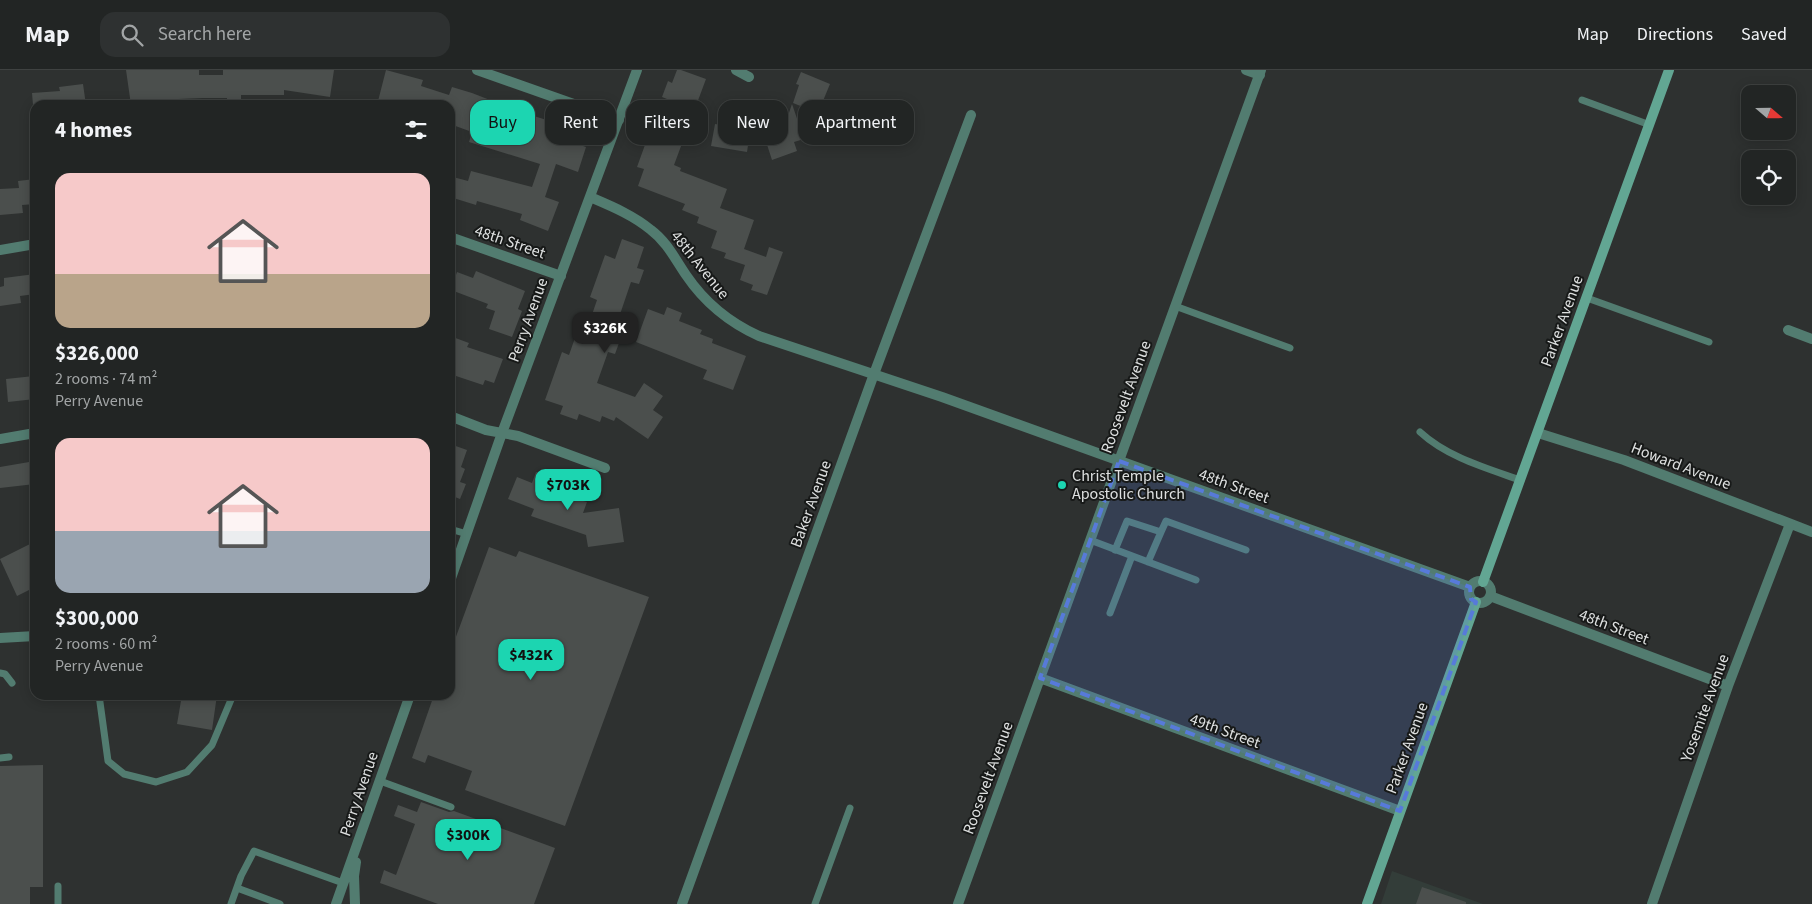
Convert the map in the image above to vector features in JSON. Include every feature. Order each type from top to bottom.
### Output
[{"type":"street","points":[[477,70],[618,120]]},
{"type":"street","name":"Perry Avenue","points":[[455,567],[502,433],[637,70]]},
{"type":"street","points":[[736,70],[749,77]]},
{"type":"street","points":[[1246,70],[1261,73]]},
{"type":"street","name":"Parker Avenue","points":[[1483,582],[1669,70]]},
{"type":"street","name":"Roosevelt Avenue","points":[[958,904],[1261,73]]},
{"type":"street","name":"Baker Avenue","points":[[682,904],[874,374],[971,116]]},
{"type":"street","name":"48th Avenue","points":[[590,197],[634,218],[651,230],[665,243],[704,300],[739,327],[759,336],[874,374]]},
{"type":"street","name":"48th Street","points":[[455,239],[561,276]]},
{"type":"street","points":[[0,250],[30,245]]},
{"type":"street","points":[[1788,330],[1812,339]]},
{"type":"street","name":"48th Street","points":[[874,374],[1470,587]]},
{"type":"street","points":[[455,418],[486,430],[518,436],[604,468]]},
{"type":"street","name":"Howard Avenue","points":[[1538,433],[1624,460],[1812,532]]},
{"type":"street","points":[[0,439],[30,434]]},
{"type":"street","name":"Yosemite Avenue","points":[[1652,904],[1728,686],[1790,524]]},
{"type":"street","points":[[1475,582],[1483,582],[1488,586],[1490,596],[1485,602],[1476,602],[1470,597],[1470,587],[1475,582]]},
{"type":"street","name":"48th Street","points":[[1490,596],[1728,686]]},
{"type":"street","name":"Parker Avenue","points":[[1367,904],[1476,602]]},
{"type":"street","points":[[0,638],[30,636]]},
{"type":"street","name":"49th Street","points":[[1040,678],[1400,811]]},
{"type":"street","name":"Perry Avenue","points":[[336,904],[408,700]]},
{"type":"street","points":[[356,904],[354,876],[360,836]]},
{"type":"lane","points":[[1582,100],[1650,125]]},
{"type":"lane","points":[[1587,298],[1709,342]]},
{"type":"lane","points":[[1176,306],[1290,348]]},
{"type":"lane","points":[[1420,432],[1432,444],[1445,451],[1520,480]]},
{"type":"lane","points":[[1148,562],[1166,520],[1246,550]]},
{"type":"lane","points":[[1116,550],[1126,521],[1161,532]]},
{"type":"lane","points":[[455,530],[467,534]]},
{"type":"lane","points":[[1090,540],[1196,580]]},
{"type":"lane","points":[[1110,613],[1132,556]]},
{"type":"lane","points":[[0,672],[5,674],[12,683]]},
{"type":"lane","points":[[100,700],[108,761],[124,774],[156,782],[187,772],[212,746],[231,700]]},
{"type":"lane","points":[[0,758],[9,757]]},
{"type":"lane","points":[[380,781],[451,807]]},
{"type":"lane","points":[[815,904],[850,808]]},
{"type":"lane","points":[[231,904],[254,850],[344,884]]},
{"type":"lane","points":[[58,886],[58,904]]},
{"type":"lane","points":[[237,888],[280,904]]},
{"type":"highlighted area","points":[[1119,461],[1464,584],[1470,587],[1471,599],[1476,602],[1400,811],[1040,678]]},
{"type":"shaded area","points":[[1392,871],[1483,904],[1381,904]]},
{"type":"building","points":[[126,70],[199,70],[199,75],[223,75],[223,70],[334,70],[330,97],[284,90],[284,95],[241,95],[241,100],[203,98],[130,100]]},
{"type":"building","points":[[386,70],[423,80],[421,86],[449,95],[452,87],[490,100],[470,100],[470,131],[455,126],[455,100],[378,100]]},
{"type":"building","points":[[677,70],[706,79],[698,100],[670,100],[662,97],[668,81],[672,83]]},
{"type":"building","points":[[801,72],[830,84],[823,100],[798,100],[798,105],[793,103],[799,85],[796,84]]},
{"type":"building","points":[[83,84],[85,100],[33,100],[32,93],[60,91],[59,87]]},
{"type":"building","points":[[792,104],[798,122],[798,141],[794,142],[797,151],[772,160],[767,145],[788,145],[788,116]]},
{"type":"building","points":[[535,116],[545,119],[545,145],[580,145],[586,147],[578,172],[556,164],[545,197],[559,202],[548,231],[520,220],[522,214],[477,201],[476,205],[455,199],[455,178],[468,181],[471,171],[532,187],[540,164],[479,145],[535,145]]},
{"type":"building","points":[[715,124],[718,124],[718,145],[748,145],[747,152],[711,146]]},
{"type":"building","points":[[645,145],[681,145],[674,165],[681,168],[680,171],[727,189],[720,208],[754,220],[744,249],[766,257],[769,247],[783,252],[767,295],[751,290],[753,285],[740,280],[745,265],[724,258],[726,253],[711,248],[717,231],[697,223],[699,217],[682,210],[685,204],[638,186],[644,169],[637,167]]},
{"type":"building","points":[[30,180],[30,204],[22,205],[23,213],[0,215],[0,189],[19,188],[18,181]]},
{"type":"building","points":[[622,239],[644,247],[637,268],[644,270],[639,284],[631,282],[615,329],[623,332],[615,354],[608,352],[597,383],[635,397],[644,383],[663,396],[653,410],[663,417],[648,439],[616,417],[614,421],[602,416],[600,422],[579,414],[577,420],[560,414],[563,406],[545,400],[562,352],[569,355],[576,335],[584,338],[597,300],[590,297],[605,255],[615,259]]},
{"type":"building","points":[[476,271],[525,291],[518,309],[522,311],[512,337],[489,329],[495,311],[486,308],[488,304],[455,292],[457,272],[473,278]]},
{"type":"building","points":[[30,275],[30,295],[20,296],[21,303],[0,306],[0,287],[4,286],[4,278]]},
{"type":"building","points":[[667,307],[682,313],[679,321],[702,330],[700,334],[713,339],[712,343],[746,356],[733,390],[703,379],[707,370],[636,342],[648,309],[664,315]]},
{"type":"building","points":[[455,338],[469,343],[467,347],[503,359],[494,383],[485,380],[483,385],[455,376]]},
{"type":"building","points":[[30,376],[30,400],[8,402],[6,379]]},
{"type":"building","points":[[455,446],[467,450],[461,467],[465,469],[460,482],[466,484],[460,499],[455,497]]},
{"type":"building","points":[[30,462],[30,485],[0,488],[0,467]]},
{"type":"building","points":[[536,472],[555,479],[552,486],[575,493],[573,498],[587,502],[583,513],[619,508],[624,542],[588,547],[586,535],[531,516],[534,509],[508,499],[517,477],[532,483]]},
{"type":"building","points":[[30,544],[30,590],[17,596],[0,559]]},
{"type":"building","points":[[489,547],[516,557],[519,551],[649,597],[565,826],[465,790],[472,771],[428,755],[425,763],[412,758],[432,700],[455,700],[455,639]]},
{"type":"building","points":[[181,700],[216,700],[212,730],[177,724]]},
{"type":"building","points":[[43,765],[43,887],[30,887],[30,904],[0,904],[0,766]]},
{"type":"building","points":[[421,802],[449,812],[454,811],[555,848],[534,904],[438,904],[380,883],[384,870],[396,875],[415,824],[394,816],[398,805],[417,812]]},
{"type":"building","points":[[1422,887],[1466,902],[1466,904],[1416,904]]},
{"type":"place","name":"Christ Temple Apostolic Church","points":[[1062,485]]}]
